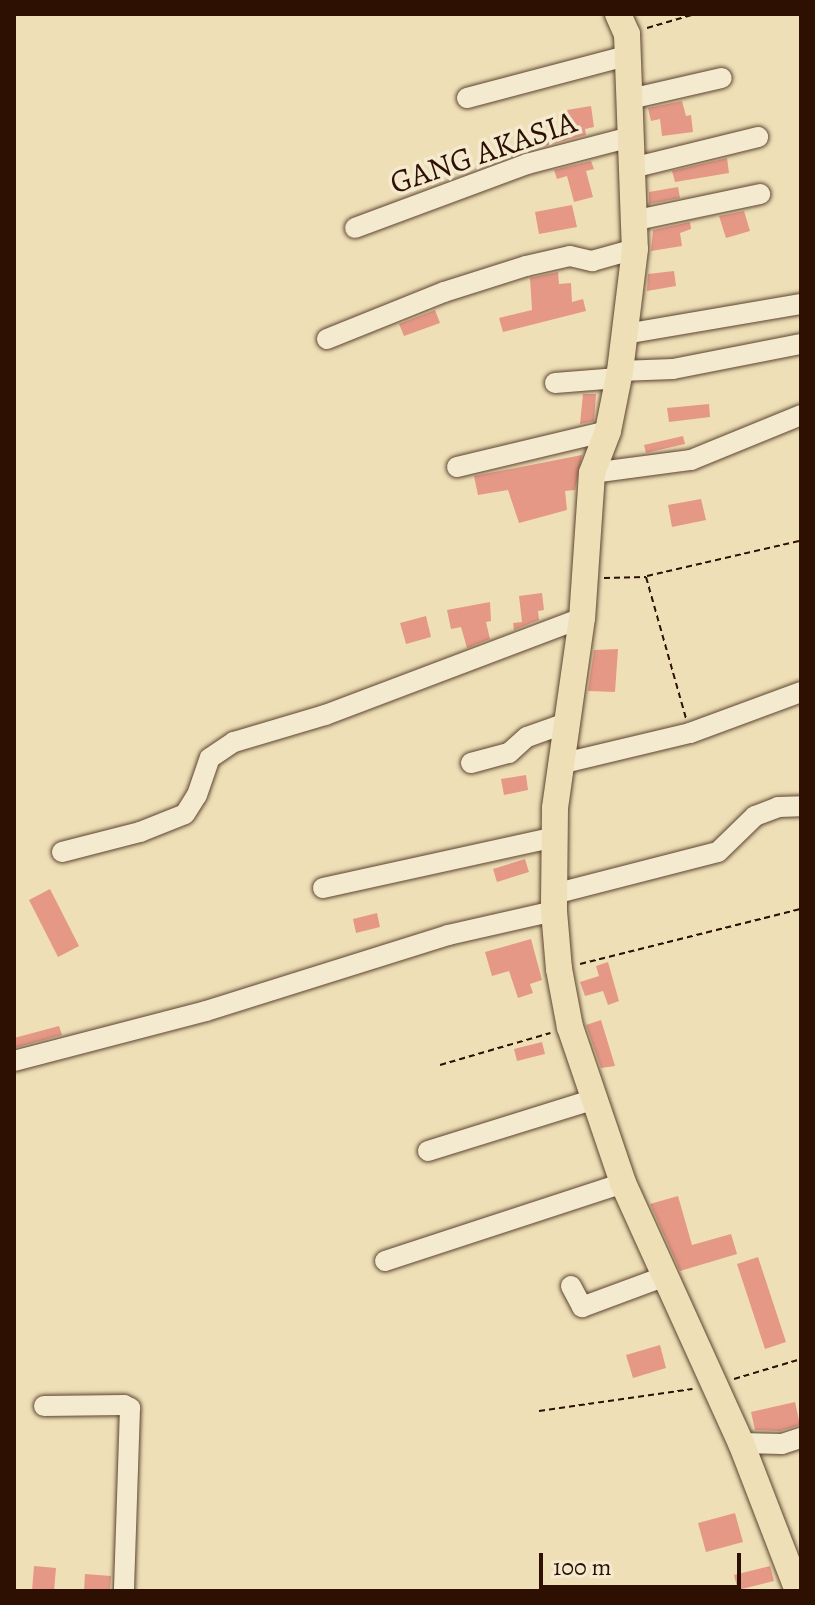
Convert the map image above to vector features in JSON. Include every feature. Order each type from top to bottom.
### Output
[{"type":"main road","points":[[624,35],[637,220],[635,249],[619,375],[608,431],[592,473],[582,618],[564,763],[555,808],[554,903],[559,969],[570,1027],[592,1100],[623,1183],[663,1277],[741,1443],[798,1591]]},
{"type":"street","points":[[467,98],[624,35]]},
{"type":"street","points":[[630,99],[722,78]]},
{"type":"street","name":"GANG AKASIA","points":[[355,228],[535,162],[631,137]]},
{"type":"street","points":[[632,168],[758,137]]},
{"type":"street","points":[[637,220],[760,194]]},
{"type":"street","points":[[327,339],[444,292],[526,266],[570,256],[592,261],[635,249]]},
{"type":"street","points":[[625,334],[801,304]]},
{"type":"street","points":[[555,383],[673,369],[801,344]]},
{"type":"street","points":[[592,473],[691,460],[801,415]]},
{"type":"street","points":[[457,467],[608,431]]},
{"type":"street","points":[[62,852],[140,832],[185,814],[197,795],[210,758],[234,742],[325,715],[582,618]]},
{"type":"street","points":[[564,763],[690,733],[801,692]]},
{"type":"street","points":[[471,763],[509,753],[527,737],[569,722]]},
{"type":"street","points":[[14,1061],[206,1011],[710,855],[725,848],[749,821],[762,812],[801,806]]},
{"type":"street","points":[[323,888],[555,837]]},
{"type":"street","points":[[428,1151],[592,1100]]},
{"type":"street","points":[[385,1261],[623,1183]]},
{"type":"street","points":[[571,1286],[582,1307],[663,1277]]},
{"type":"street","points":[[44,1406],[124,1405],[130,1408],[124,1591]]},
{"type":"street","points":[[741,1443],[782,1444],[801,1438]]},
{"type":"path","points":[[624,35],[695,14]]},
{"type":"path","points":[[583,579],[646,577],[799,541]]},
{"type":"path","points":[[646,577],[690,733]]},
{"type":"path","points":[[559,969],[801,909]]},
{"type":"path","points":[[440,1065],[570,1027]]},
{"type":"path","points":[[539,1411],[713,1386],[801,1359]]},
{"type":"building","points":[[682,101],[686,116],[691,115],[693,132],[662,136],[660,119],[651,121],[648,108]]},
{"type":"building","points":[[591,106],[594,127],[585,129],[586,135],[533,149],[533,125],[546,125],[547,138],[571,134],[567,110]]},
{"type":"building","points":[[727,158],[729,173],[675,182],[672,171]]},
{"type":"building","points":[[591,161],[594,169],[586,171],[593,197],[574,202],[567,176],[557,179],[554,170]]},
{"type":"building","points":[[678,187],[680,198],[649,204],[649,192]]},
{"type":"building","points":[[572,205],[577,227],[539,234],[535,212]]},
{"type":"building","points":[[744,211],[750,231],[726,238],[719,216]]},
{"type":"building","points":[[690,222],[691,229],[680,233],[682,246],[651,251],[653,230]]},
{"type":"building","points":[[674,271],[676,286],[647,291],[648,274]]},
{"type":"building","points":[[558,272],[559,284],[571,283],[572,302],[583,299],[586,311],[503,332],[499,318],[532,310],[530,278]]},
{"type":"building","points":[[435,310],[440,323],[404,336],[399,324]]},
{"type":"building","points":[[583,394],[596,394],[594,421],[580,424]]},
{"type":"building","points":[[709,404],[710,417],[669,422],[667,408]]},
{"type":"building","points":[[683,436],[685,444],[646,453],[644,445]]},
{"type":"building","points":[[582,455],[575,490],[565,491],[567,510],[519,523],[508,490],[478,495],[474,476]]},
{"type":"building","points":[[701,499],[706,520],[672,527],[668,505]]},
{"type":"building","points":[[542,593],[544,610],[538,611],[539,620],[514,630],[513,623],[522,622],[519,596]]},
{"type":"building","points":[[490,602],[491,621],[486,622],[490,639],[467,648],[461,627],[451,629],[447,610]]},
{"type":"building","points":[[426,616],[431,637],[406,644],[400,623]]},
{"type":"building","points":[[618,649],[615,692],[588,691],[594,650]]},
{"type":"building","points":[[526,775],[528,790],[504,795],[501,779]]},
{"type":"building","points":[[525,859],[529,872],[497,882],[493,869]]},
{"type":"building","points":[[50,889],[79,946],[58,957],[29,900]]},
{"type":"building","points":[[377,913],[380,927],[356,933],[353,919]]},
{"type":"building","points":[[531,939],[542,980],[530,984],[533,993],[518,998],[509,971],[492,976],[485,952]]},
{"type":"building","points":[[608,962],[619,1001],[608,1005],[603,991],[585,996],[580,982],[599,976],[596,966]]},
{"type":"building","points":[[601,1020],[615,1066],[601,1068],[586,1025]]},
{"type":"building","points":[[59,1026],[62,1035],[14,1048],[14,1038]]},
{"type":"building","points":[[542,1042],[545,1054],[517,1061],[514,1049]]},
{"type":"building","points":[[678,1196],[692,1245],[731,1234],[737,1254],[680,1271],[650,1204]]},
{"type":"building","points":[[758,1257],[786,1342],[765,1349],[737,1264]]},
{"type":"building","points":[[660,1345],[666,1368],[633,1378],[626,1355]]},
{"type":"building","points":[[795,1402],[800,1425],[780,1431],[755,1430],[751,1412]]},
{"type":"building","points":[[735,1513],[743,1542],[706,1552],[698,1523]]},
{"type":"building","points":[[34,1566],[56,1568],[54,1591],[32,1591]]},
{"type":"building","points":[[770,1566],[774,1581],[738,1590],[734,1575]]},
{"type":"building","points":[[85,1574],[111,1576],[110,1591],[84,1591]]}]
